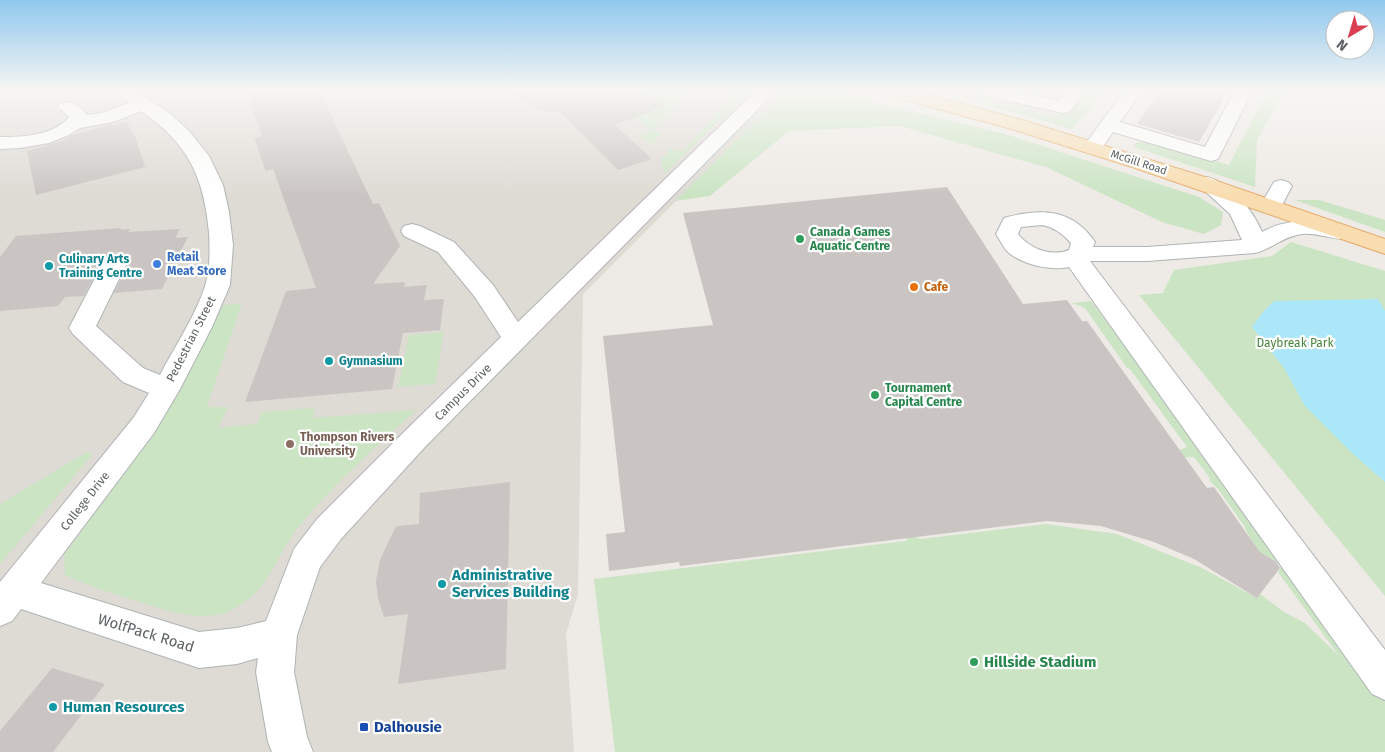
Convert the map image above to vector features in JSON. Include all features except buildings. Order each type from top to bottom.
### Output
[{"type":"main road","name":"McGill Road","points":[[1018,125],[1207,184],[1385,247]]},
{"type":"street","points":[[0,144],[42,138],[63,131],[66,125]]},
{"type":"street","name":"Pedestrian Street","points":[[166,389],[199,328],[218,285],[221,246],[212,185],[199,156],[172,125]]},
{"type":"street","name":"Campus Drive","points":[[293,752],[288,742],[275,672],[279,635],[306,560],[328,529],[414,440],[732,125]]},
{"type":"street","points":[[1109,125],[1211,155],[1226,125]]},
{"type":"street","points":[[1093,147],[1109,125]]},
{"type":"street","points":[[1207,184],[1229,200],[1241,212],[1250,227],[1254,246]]},
{"type":"street","points":[[1271,206],[1281,186]]},
{"type":"street","points":[[1348,234],[1304,227],[1281,230],[1254,246],[1147,254],[1077,255],[1385,681]]},
{"type":"street","points":[[412,231],[446,247],[484,291],[516,339]]},
{"type":"street","points":[[116,261],[82,328],[133,375],[166,389]]},
{"type":"street","name":"College Drive","points":[[8,600],[144,425],[166,389]]},
{"type":"street","name":"WolfPack Road","points":[[8,600],[199,650],[237,646],[279,635]]},
{"type":"shaded area","name":"Thompson Rivers University","points":[[0,125],[752,125],[583,294],[578,594],[566,634],[574,752],[0,752]]},
{"type":"shaded area","points":[[1058,125],[1075,125],[1072,129]]},
{"type":"green space","points":[[645,125],[656,125],[651,130],[662,133],[652,144],[640,136],[651,131]]},
{"type":"green space","points":[[707,125],[714,125],[664,174],[661,159],[670,149],[683,152]]},
{"type":"green space","points":[[752,125],[968,125],[1005,134],[1199,197],[1223,212],[1221,225],[1204,234],[1162,222],[1046,167],[899,126],[789,131],[710,196],[675,201]]},
{"type":"green space","points":[[1058,125],[1075,125],[1072,129]]},
{"type":"green space","points":[[1250,125],[1265,125],[1257,140],[1255,187],[1134,147],[1135,143],[1155,143],[1229,165]]},
{"type":"green space","points":[[1295,200],[1319,200],[1385,220],[1385,232]]},
{"type":"green space","name":"Daybreak Park","points":[[1291,242],[1385,271],[1385,596],[1139,295],[1163,293],[1174,270],[1272,256]]},
{"type":"green space","name":"Hillside Stadium","points":[[1091,301],[1385,695],[1385,752],[615,752],[594,579],[906,541],[908,535],[921,539],[1046,524],[1117,534],[1202,568],[1257,598],[1260,594],[1284,612],[1305,623],[1339,656],[1278,572],[1282,566],[1257,550],[1245,527],[1194,457],[1172,458],[1182,453],[1180,450],[1187,447],[1130,369],[1127,368],[1085,308],[1072,303]]},
{"type":"green space","points":[[242,303],[207,407],[228,407],[218,428],[257,424],[262,412],[315,408],[313,418],[416,410],[356,466],[313,510],[294,532],[270,574],[259,589],[245,602],[231,611],[201,616],[169,611],[91,586],[65,575],[64,555],[142,449],[216,306]]},
{"type":"green space","points":[[444,332],[435,384],[398,387],[409,335]]},
{"type":"green space","points":[[87,452],[92,455],[0,564],[0,504]]},
{"type":"water","points":[[1378,299],[1385,311],[1385,482],[1354,455],[1305,406],[1284,368],[1252,327],[1274,301]]},
{"type":"place","name":"Canada Games Aquatic Centre","points":[[800,239]]},
{"type":"place","name":"Retail Meat Store","points":[[157,264]]},
{"type":"place","name":"Culinary Arts Training Centre","points":[[49,266]]},
{"type":"place","name":"Cafe","points":[[914,287]]},
{"type":"place","name":"Gymnasium","points":[[329,361]]},
{"type":"place","name":"Tournament Capital Centre","points":[[875,395]]},
{"type":"place","name":"Thompson Rivers University","points":[[290,444]]},
{"type":"place","name":"Administrative Services Building","points":[[442,584]]},
{"type":"place","name":"Hillside Stadium","points":[[974,662]]},
{"type":"place","name":"Human Resources","points":[[53,707]]},
{"type":"place","name":"Dalhousie","points":[[364,727]]}]
